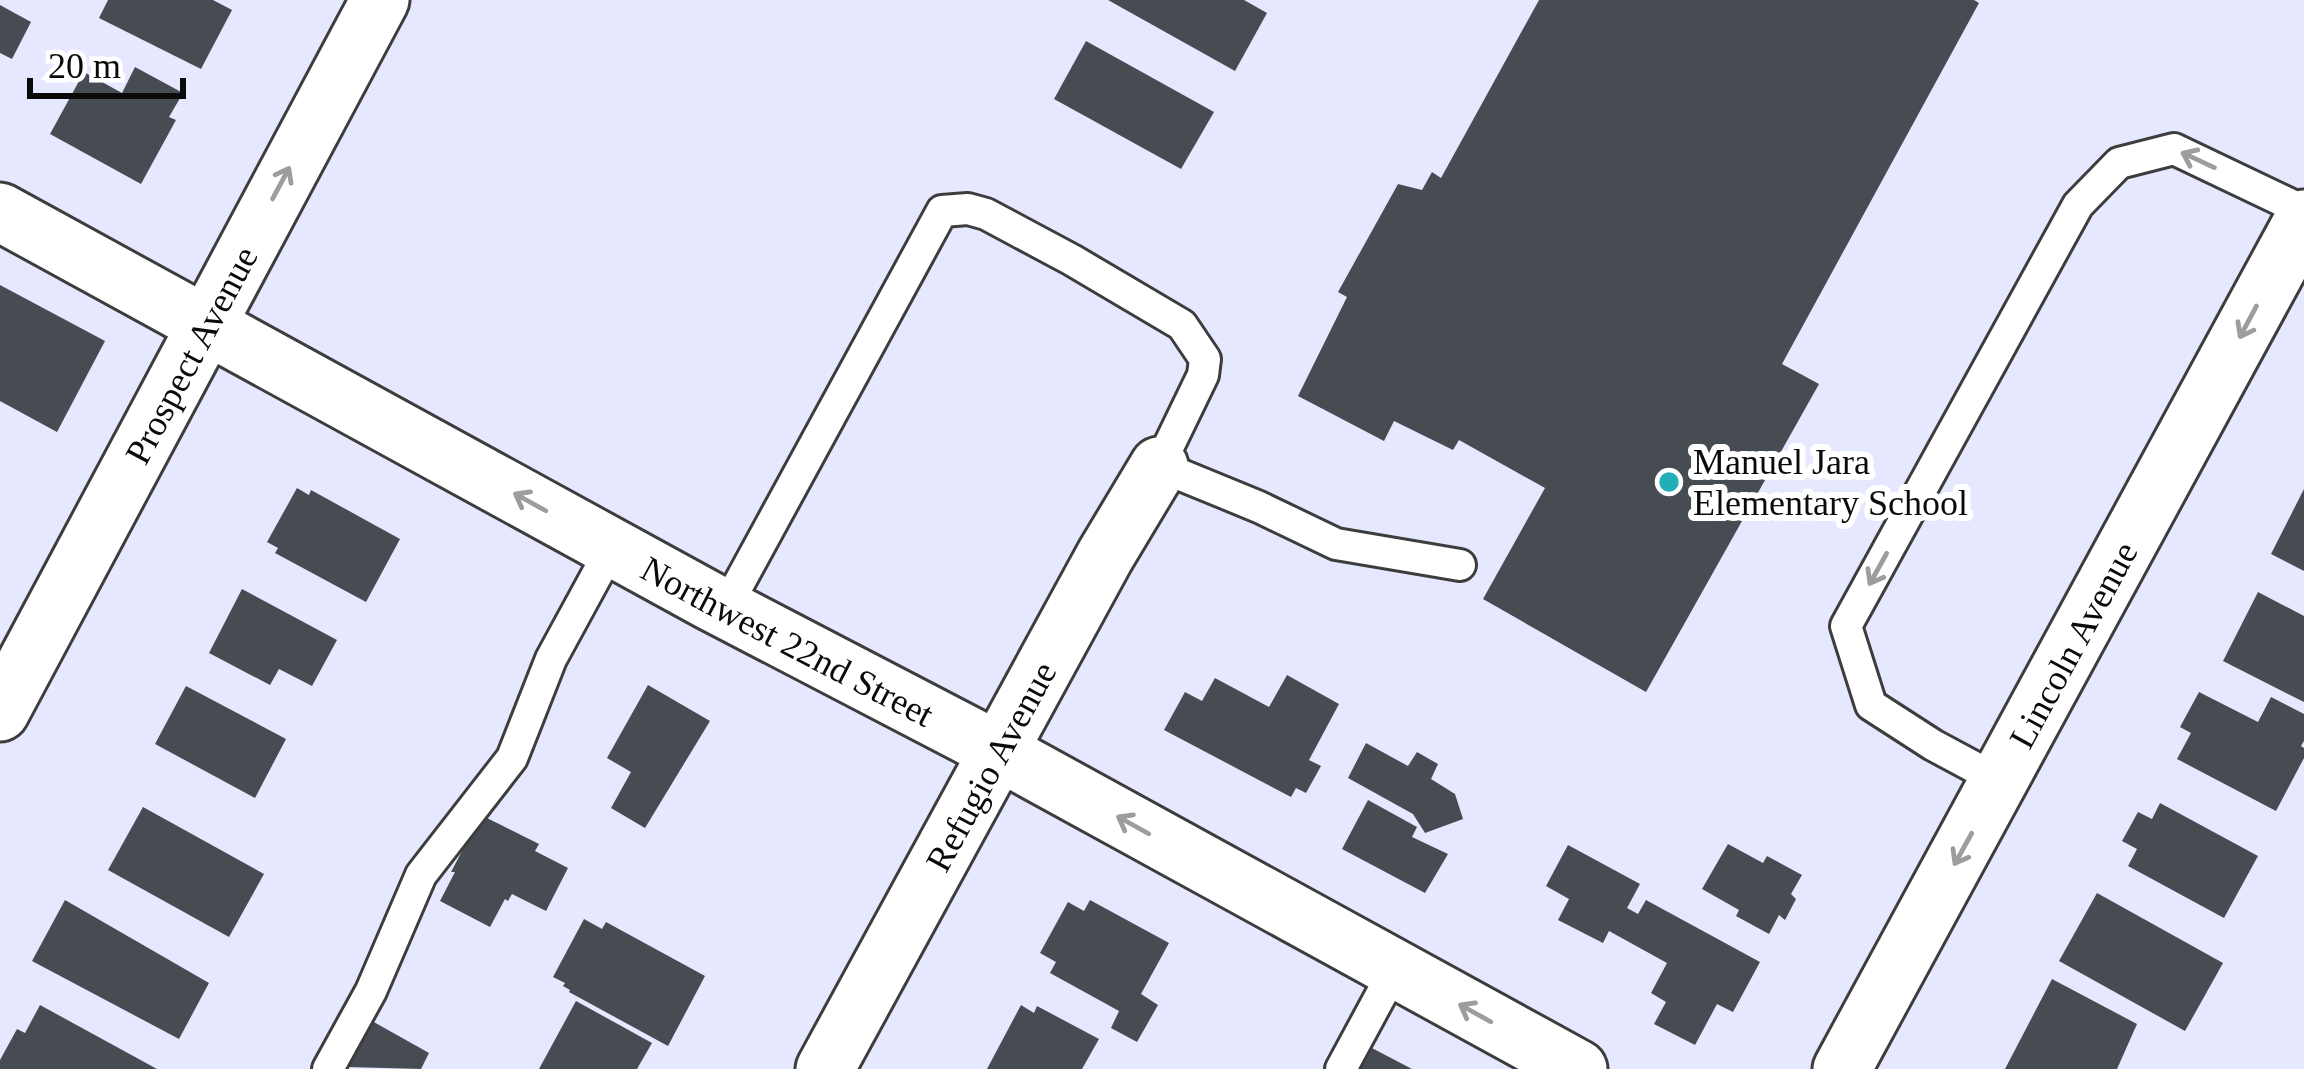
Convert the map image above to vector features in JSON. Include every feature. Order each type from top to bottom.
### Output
[{"type":"street","name":"Prospect Avenue","points":[[0,712],[380,0]]},
{"type":"street","name":"Northwest 22nd Street","points":[[0,212],[1577,1069]]},
{"type":"street","name":"Lincoln Avenue","points":[[1842,1069],[2304,215]]},
{"type":"street","name":"Refugio Avenue","points":[[825,1069],[1105,556],[1159,466]]},
{"type":"lane","points":[[2000,782],[1871,705],[1846,626],[2078,205],[2119,163],[2174,149],[2304,215]]},
{"type":"lane","points":[[725,609],[942,211],[968,208],[1072,260],[1182,325],[1197,343],[1205,359],[1203,375],[1159,466],[1336,544],[1460,565]]},
{"type":"lane","points":[[328,1069],[371,991],[421,875],[512,758],[551,659],[612,547]]},
{"type":"lane","points":[[1341,1069],[1395,969]]},
{"type":"building","points":[[108,0],[213,0],[232,10],[201,69],[99,18]]},
{"type":"building","points":[[1108,0],[1244,0],[1267,13],[1235,71]]},
{"type":"building","points":[[1539,0],[1979,3],[1782,364],[1819,384],[1646,692],[1483,599],[1545,488],[1459,440],[1453,450],[1394,421],[1384,441],[1298,396],[1347,297],[1338,292],[1398,184],[1422,190],[1432,172],[1441,178]]},
{"type":"building","points":[[0,5],[31,22],[12,59],[0,53]]},
{"type":"building","points":[[1086,41],[1214,112],[1181,169],[1054,99]]},
{"type":"building","points":[[135,67],[183,93],[169,117],[176,120],[141,184],[50,134],[84,72],[122,93]]},
{"type":"building","points":[[0,285],[105,341],[57,432],[0,401]]},
{"type":"building","points":[[297,488],[309,495],[311,490],[400,539],[366,602],[275,553],[278,548],[267,542]]},
{"type":"building","points":[[2304,489],[2304,571],[2271,554]]},
{"type":"building","points":[[242,589],[337,640],[312,686],[279,669],[270,685],[209,653]]},
{"type":"building","points":[[2258,592],[2304,616],[2304,702],[2223,661]]},
{"type":"building","points":[[1287,675],[1339,704],[1309,760],[1321,766],[1306,793],[1296,788],[1291,797],[1164,730],[1185,692],[1202,701],[1215,678],[1269,707]]},
{"type":"building","points":[[648,685],[710,721],[645,828],[611,808],[631,772],[607,758]]},
{"type":"building","points":[[186,686],[286,739],[255,798],[155,744]]},
{"type":"building","points":[[2199,692],[2258,722],[2271,697],[2304,714],[2304,758],[2276,811],[2177,759],[2191,733],[2180,727]]},
{"type":"building","points":[[1366,743],[1408,766],[1417,752],[1438,764],[1431,779],[1455,794],[1463,819],[1425,833],[1413,814],[1348,778]]},
{"type":"building","points":[[1368,800],[1417,827],[1412,837],[1448,854],[1425,893],[1342,849]]},
{"type":"building","points":[[2160,803],[2258,856],[2224,918],[2128,866],[2137,849],[2122,841],[2138,812],[2152,819]]},
{"type":"building","points":[[143,807],[264,874],[229,937],[108,870]]},
{"type":"building","points":[[481,815],[539,844],[535,851],[568,868],[546,911],[512,894],[490,927],[440,901]]},
{"type":"building","points":[[1728,844],[1763,863],[1767,856],[1802,875],[1785,920],[1779,915],[1769,934],[1702,889]]},
{"type":"building","points":[[1568,845],[1640,884],[1627,908],[1638,914],[1646,900],[1760,962],[1733,1012],[1717,1004],[1695,1045],[1654,1024],[1666,1002],[1651,993],[1667,963],[1609,931],[1603,943],[1558,920],[1569,899],[1546,886]]},
{"type":"building","points":[[2097,893],[2223,963],[2185,1031],[2059,961]]},
{"type":"building","points":[[65,900],[209,983],[179,1039],[32,961]]},
{"type":"building","points":[[1090,900],[1169,943],[1141,994],[1158,1005],[1137,1042],[1111,1028],[1119,1011],[1050,973],[1056,962],[1040,953],[1068,902],[1084,911]]},
{"type":"building","points":[[584,919],[602,929],[606,922],[705,976],[668,1046],[569,992],[565,983],[553,977]]},
{"type":"building","points":[[2052,979],[2137,1024],[2117,1069],[2005,1069]]},
{"type":"building","points":[[576,1001],[652,1043],[637,1069],[539,1069]]},
{"type":"building","points":[[40,1005],[157,1069],[0,1069],[17,1029],[25,1033]]},
{"type":"building","points":[[1021,1005],[1034,1013],[1037,1006],[1099,1039],[1082,1069],[987,1069]]},
{"type":"building","points":[[372,1021],[429,1053],[421,1069],[347,1067]]},
{"type":"building","points":[[1370,1047],[1412,1069],[1358,1069]]},
{"type":"place","name":"Manuel Jara Elementary School","points":[[1669,482]]}]
